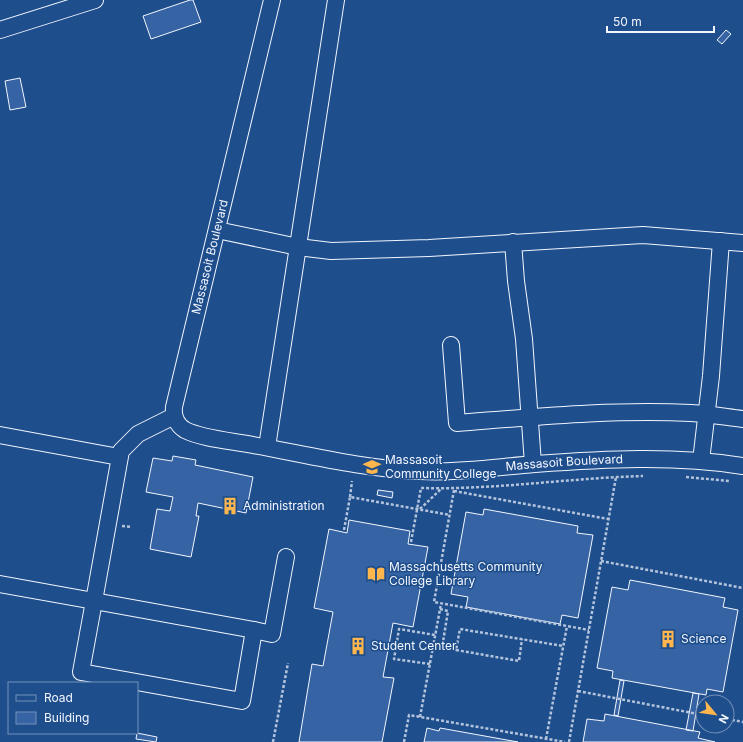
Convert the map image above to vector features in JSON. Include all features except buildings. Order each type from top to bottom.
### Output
[{"type":"street","points":[[0,30],[95,0]]},
{"type":"street","name":"Massasoit Boulevard","points":[[272,0],[174,407],[174,416],[182,428],[192,433],[350,463],[404,470],[457,470],[624,459],[701,461],[743,466]]},
{"type":"street","points":[[267,447],[336,0]]},
{"type":"street","points":[[217,230],[298,247],[354,252],[643,235],[743,243]]},
{"type":"street","points":[[513,242],[516,281],[524,339],[533,464]]},
{"type":"street","points":[[701,461],[707,415],[721,242]]},
{"type":"street","points":[[451,346],[457,423],[628,413],[692,413],[743,419]]},
{"type":"street","points":[[137,682],[81,672],[120,457],[127,443],[138,434],[174,416]]},
{"type":"street","points":[[0,435],[120,457]]},
{"type":"street","points":[[0,584],[272,634],[286,557]]},
{"type":"street","points":[[138,682],[242,701],[254,630]]},
{"type":"path","points":[[457,470],[434,602],[589,630]]},
{"type":"path","points":[[568,742],[617,473]]},
{"type":"path","points":[[454,491],[497,485],[649,476]]},
{"type":"path","points":[[681,476],[732,481]]},
{"type":"path","points":[[344,530],[352,481]]},
{"type":"path","points":[[411,542],[419,509],[421,488],[442,489],[608,519]]},
{"type":"path","points":[[419,509],[442,489]]},
{"type":"path","points":[[350,497],[450,514]]},
{"type":"path","points":[[601,561],[743,588]]},
{"type":"path","points":[[420,717],[441,604]]},
{"type":"path","points":[[440,609],[448,611],[442,648]]},
{"type":"path","points":[[546,739],[567,626]]},
{"type":"path","points":[[430,664],[394,659],[399,629],[435,635]]},
{"type":"path","points":[[456,650],[460,629],[563,646]]},
{"type":"path","points":[[433,646],[519,661],[522,639]]},
{"type":"path","points":[[273,742],[288,663]]},
{"type":"path","points":[[578,691],[695,713]]},
{"type":"path","points":[[404,742],[410,715],[565,742]]},
{"type":"place","name":"Massasoit Community College","points":[[372,467]]},
{"type":"place","name":"Administration","points":[[230,506]]},
{"type":"place","name":"Massachusetts Community College Library","points":[[376,574]]},
{"type":"place","name":"Science","points":[[668,639]]},
{"type":"place","name":"Student Center","points":[[358,646]]}]
